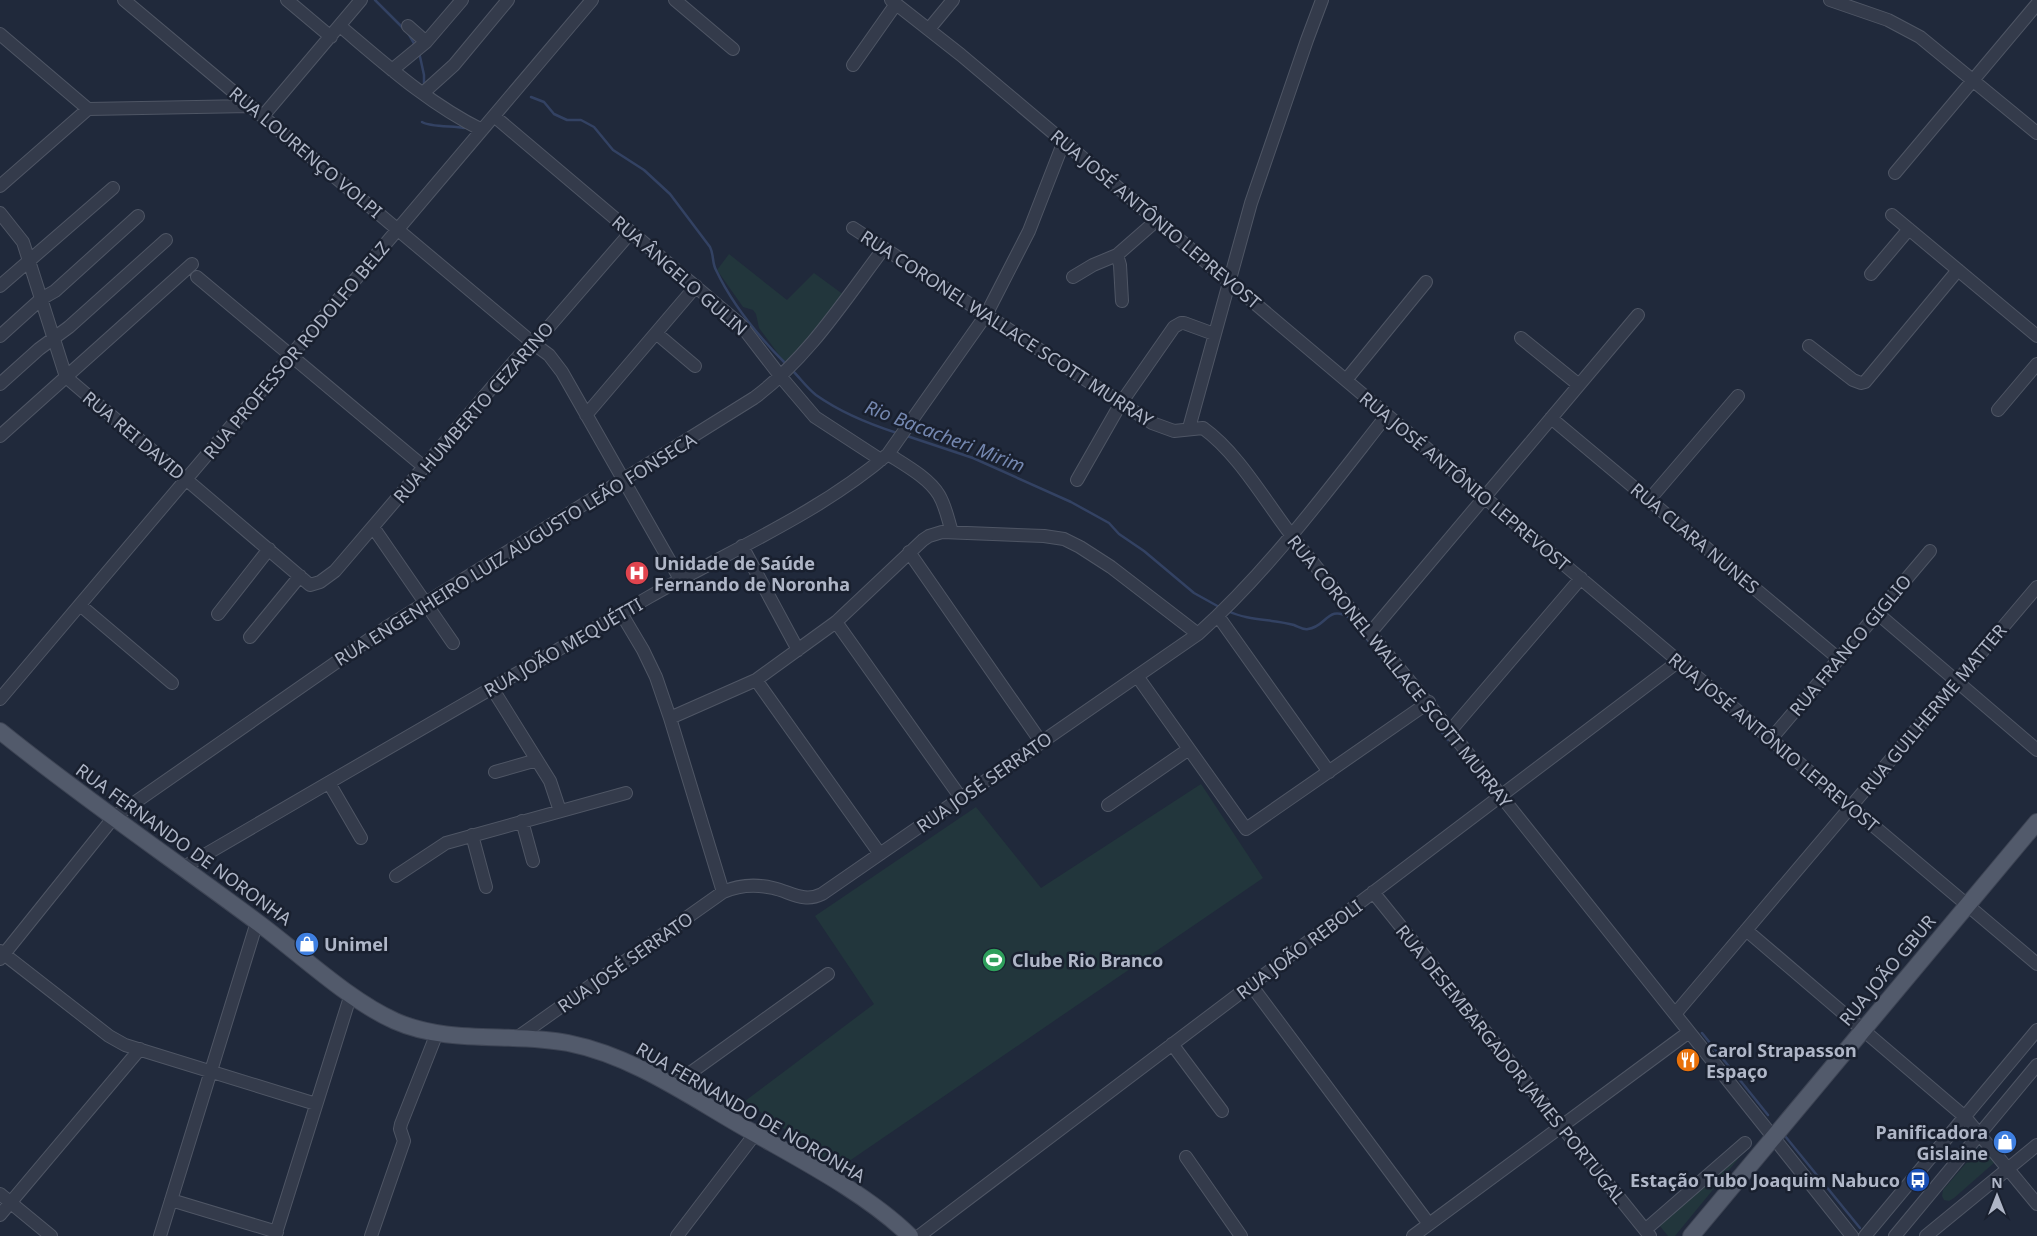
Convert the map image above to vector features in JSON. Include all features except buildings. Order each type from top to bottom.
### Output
[{"type":"main road","name":"RUA FERNANDO DE NORONHA","points":[[0,731],[258,922],[350,994],[395,1021],[437,1034],[552,1040],[588,1048],[628,1063],[672,1086],[830,1177],[902,1234]]},
{"type":"main road","name":"RUA JOÃO GBUR","points":[[1691,1236],[2037,822]]},
{"type":"street","name":"RUA LOURENÇO VOLPI","points":[[124,0],[556,362],[680,579]]},
{"type":"street","points":[[287,0],[331,37]]},
{"type":"street","points":[[263,116],[361,0]]},
{"type":"street","points":[[392,70],[426,42],[462,0]]},
{"type":"street","points":[[423,93],[454,65],[508,0]]},
{"type":"street","name":"RUA PROFESSOR RODOLFO BELZ","points":[[0,700],[592,0]]},
{"type":"street","points":[[675,0],[733,49]]},
{"type":"street","points":[[929,29],[953,0]]},
{"type":"street","points":[[1189,428],[1258,182],[1322,0]]},
{"type":"street","points":[[1830,0],[1874,14],[1903,28],[1933,46],[2037,133]]},
{"type":"street","points":[[853,65],[894,2]]},
{"type":"street","name":"RUA JOSÉ ANTÔNIO LEPREVOST","points":[[894,2],[1064,141],[2037,964]]},
{"type":"street","points":[[1895,173],[2037,4]]},
{"type":"street","points":[[340,26],[448,114],[482,130]]},
{"type":"street","points":[[408,26],[426,42]]},
{"type":"street","points":[[0,34],[88,109]]},
{"type":"street","points":[[0,186],[88,109],[250,106]]},
{"type":"street","name":"RUA ÂNGELO GULIN","points":[[494,116],[741,325],[815,417],[917,474],[938,494],[944,505],[952,532]]},
{"type":"street","name":"RUA JOÃO MEQUÉTTI","points":[[184,867],[680,579],[812,507],[884,457],[901,436],[986,315],[1029,232],[1064,141]]},
{"type":"street","points":[[0,286],[113,188]]},
{"type":"street","points":[[0,213],[23,242],[66,377]]},
{"type":"street","points":[[1892,215],[2037,336]]},
{"type":"street","points":[[0,336],[138,216]]},
{"type":"street","points":[[1073,277],[1093,265],[1117,255],[1157,220]]},
{"type":"street","name":"RUA CORONEL WALLACE SCOTT MURRAY","points":[[853,228],[1152,423],[1166,430],[1181,431],[1189,428],[1203,428],[1221,442],[1292,536],[1429,702],[1500,796],[1852,1236]]},
{"type":"street","points":[[1872,274],[1909,229]]},
{"type":"street","name":"RUA HUMBERTO CEZARINO","points":[[310,585],[320,582],[335,571],[518,357],[534,344],[631,232]]},
{"type":"street","points":[[0,384],[166,240]]},
{"type":"street","name":"RUA ENGENHEIRO LUIZ AUGUSTO LEÃO FONSECA","points":[[1,955],[114,817],[372,637],[754,398],[783,375],[811,345],[884,248]]},
{"type":"street","points":[[1117,255],[1120,265],[1122,301]]},
{"type":"street","points":[[0,436],[192,264]]},
{"type":"street","points":[[1809,346],[1853,380],[1861,383],[1869,379],[1958,270]]},
{"type":"street","points":[[197,277],[424,467]]},
{"type":"street","points":[[1346,380],[1426,282]]},
{"type":"street","points":[[586,415],[696,286]]},
{"type":"street","points":[[1371,632],[1638,315]]},
{"type":"street","points":[[1077,480],[1121,403],[1178,324],[1184,324],[1214,334]]},
{"type":"street","points":[[656,333],[695,366]]},
{"type":"street","points":[[1521,338],[1579,385]]},
{"type":"street","points":[[1998,410],[2037,364]]},
{"type":"street","name":"RUA REI DAVID","points":[[66,377],[310,585]]},
{"type":"street","points":[[1649,500],[1738,396]]},
{"type":"street","points":[[1194,407],[1203,428]]},
{"type":"street","name":"RUA JOSÉ SERRATO","points":[[518,1037],[723,892],[742,886],[763,886],[806,899],[816,897],[1198,634],[1292,536],[1388,415]]},
{"type":"street","name":"RUA CLARA NUNES","points":[[1551,418],[1839,659]]},
{"type":"street","points":[[373,527],[453,644]]},
{"type":"street","points":[[670,718],[756,680],[836,622],[909,552],[929,536],[942,532],[1044,536],[1064,539],[1111,567],[1198,634]]},
{"type":"street","points":[[742,546],[798,650]]},
{"type":"street","points":[[218,614],[269,550]]},
{"type":"street","name":"RUA FRANCO GIGLIO","points":[[1771,739],[1930,551]]},
{"type":"street","points":[[909,552],[1041,742]]},
{"type":"street","points":[[250,637],[300,576]]},
{"type":"street","points":[[1451,730],[1581,578]]},
{"type":"street","name":"RUA GUILHERME MATTER","points":[[1675,1014],[2037,586]]},
{"type":"street","points":[[80,605],[172,683]]},
{"type":"street","points":[[1221,611],[1328,772]]},
{"type":"street","points":[[621,613],[652,668],[670,718],[723,892]]},
{"type":"street","points":[[1877,613],[2037,750]]},
{"type":"street","points":[[836,622],[961,798]]},
{"type":"street","name":"RUA JOÃO REBOLI","points":[[919,1236],[1679,661]]},
{"type":"street","points":[[1137,676],[1246,829],[1429,702]]},
{"type":"street","points":[[756,680],[880,854]]},
{"type":"street","points":[[492,688],[550,780],[560,811]]},
{"type":"street","points":[[1108,805],[1189,749]]},
{"type":"street","points":[[494,772],[537,760]]},
{"type":"street","points":[[329,783],[361,838]]},
{"type":"street","points":[[396,876],[446,843],[626,793]]},
{"type":"street","points":[[522,822],[533,861]]},
{"type":"street","points":[[472,835],[486,887]]},
{"type":"street","name":"RUA DESEMBARGADOR JAMES PORTUGAL","points":[[1373,892],[1647,1233]]},
{"type":"street","points":[[160,1236],[258,922]]},
{"type":"street","points":[[1746,930],[1965,1117],[2037,1204]]},
{"type":"street","points":[[1,955],[109,1036],[125,1045],[316,1104]]},
{"type":"street","points":[[672,1086],[828,974]]},
{"type":"street","points":[[1251,985],[1430,1224]]},
{"type":"street","points":[[171,1200],[276,1234],[350,994]]},
{"type":"street","points":[[1865,1236],[2037,1030]]},
{"type":"street","points":[[1413,1236],[1689,1032]]},
{"type":"street","points":[[371,1236],[404,1142],[400,1129],[401,1124],[437,1034]]},
{"type":"street","points":[[1172,1044],[1222,1110]]},
{"type":"street","points":[[0,1215],[140,1049]]},
{"type":"street","points":[[1895,1236],[2037,1065]]},
{"type":"street","points":[[677,1236],[756,1134]]},
{"type":"street","points":[[1647,1233],[1745,1143]]},
{"type":"street","points":[[1926,1236],[2037,1145]]},
{"type":"street","points":[[1186,1157],[1240,1236]]},
{"type":"street","points":[[0,1194],[51,1236]]},
{"type":"shaded area","points":[[729,254],[787,300],[814,273],[844,295],[805,344],[785,363],[759,328],[756,314],[753,310],[743,307],[717,270]]},
{"type":"shaded area","name":"Clube Rio Branco","points":[[1201,784],[1263,878],[839,1168],[745,1101],[874,1004],[815,916],[976,807],[1041,888]]},
{"type":"shaded area","points":[[1980,1147],[1995,1162],[1954,1198],[1949,1201],[1944,1200],[1942,1196],[1943,1190]]},
{"type":"shaded area","points":[[1743,1153],[1675,1236],[1668,1236],[1659,1225]]},
{"type":"waterway","name":"Rio Bacacheri Mirim","points":[[375,0],[404,29]]},
{"type":"waterway","name":"Rio Bacacheri Mirim","points":[[408,33],[415,45]]},
{"type":"waterway","name":"Rio Bacacheri Mirim","points":[[419,52],[424,84]]},
{"type":"waterway","name":"Rio Bacacheri Mirim","points":[[531,97],[544,102],[554,114],[567,120],[581,120],[594,127],[613,150],[644,170],[670,194],[710,247],[716,270],[738,308],[766,343],[786,364]]},
{"type":"waterway","name":"Rio Bacacheri Mirim","points":[[422,122],[435,126],[464,128]]},
{"type":"waterway","name":"Rio Bacacheri Mirim","points":[[792,370],[813,392],[825,401],[855,417],[897,433]]},
{"type":"waterway","name":"Rio Bacacheri Mirim","points":[[907,436],[973,458],[1071,502],[1109,523],[1119,534],[1144,551],[1194,593],[1221,608]]},
{"type":"waterway","name":"Rio Bacacheri Mirim","points":[[1228,611],[1244,617],[1286,623],[1303,629],[1314,627],[1332,615],[1342,614],[1350,618],[1418,703]]},
{"type":"waterway","name":"Rio Bacacheri Mirim","points":[[1423,709],[1448,740]]},
{"type":"waterway","name":"Rio Bacacheri Mirim","points":[[1702,1033],[1768,1115]]},
{"type":"waterway","name":"Rio Bacacheri Mirim","points":[[1785,1136],[1860,1228]]},
{"type":"place","name":"Unidade de Saúde Fernando de Noronha","points":[[637,573]]},
{"type":"place","name":"Unimel","points":[[307,944]]},
{"type":"place","name":"Clube Rio Branco","points":[[994,960]]},
{"type":"place","name":"Carol Strapasson Espaço","points":[[1688,1060]]},
{"type":"place","name":"Panificadora Gislaine","points":[[2005,1142]]},
{"type":"place","name":"Estação Tubo Joaquim Nabuco","points":[[1918,1180]]}]
